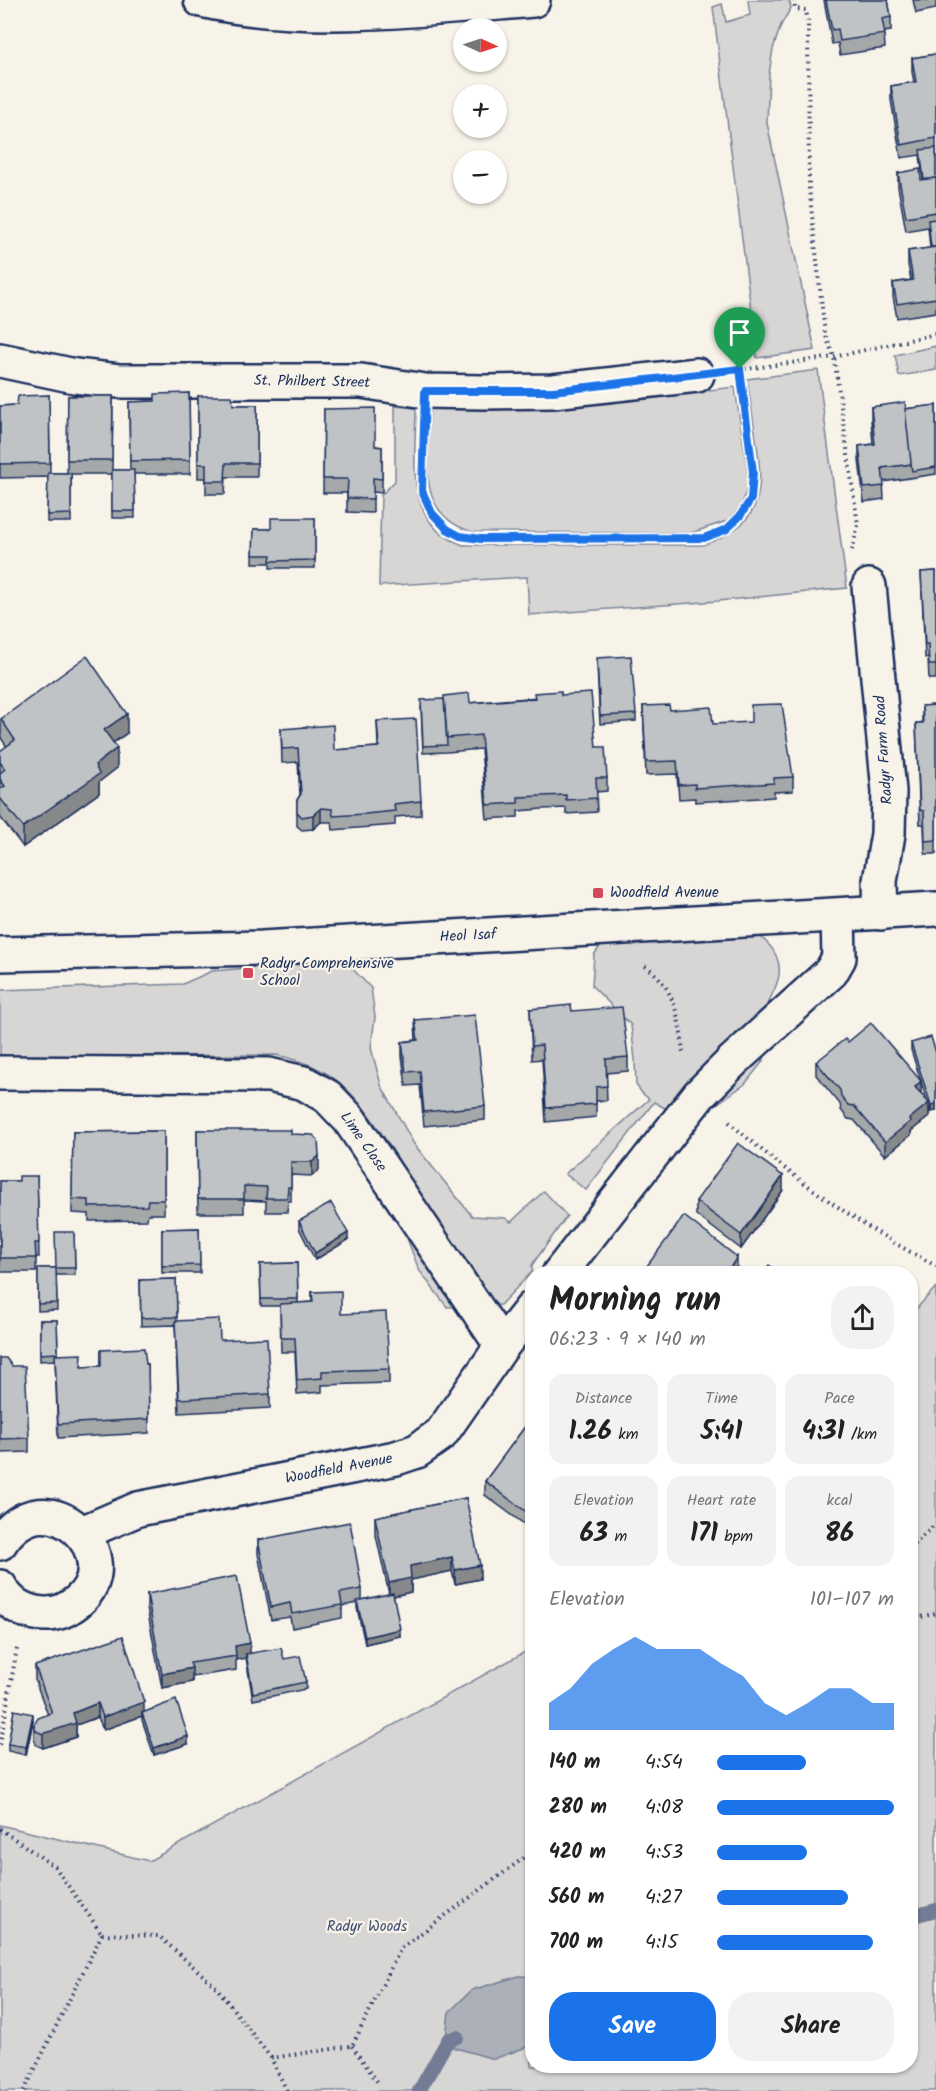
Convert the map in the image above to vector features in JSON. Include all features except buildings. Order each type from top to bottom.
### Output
[{"type":"street","points":[[201,0],[226,6],[291,12],[363,12],[533,0]]},
{"type":"street","name":"St. Philbert Street","points":[[0,360],[75,376],[120,381],[362,381],[425,391],[553,391],[698,375]]},
{"type":"street","name":"Radyr Farm Road","points":[[869,586],[889,791],[888,834],[880,881],[882,913]]},
{"type":"street","name":"Heol Isaf","points":[[0,954],[262,948],[936,909]]},
{"type":"street","points":[[565,1266],[699,1095],[831,972],[839,958],[838,916]]},
{"type":"street","name":"Lime Close","points":[[0,1073],[269,1075],[304,1083],[328,1097],[349,1119],[502,1346]]},
{"type":"street","name":"Woodfield Avenue","points":[[82,1533],[138,1509],[396,1458],[417,1451],[441,1434],[525,1317]]},
{"type":"street","points":[[0,1543],[8,1531],[22,1521],[38,1516],[56,1517],[68,1522],[82,1533],[91,1548],[94,1564],[91,1582],[83,1597],[67,1610],[50,1615],[33,1614],[17,1607],[4,1595],[0,1587]]},
{"type":"path","points":[[794,0],[795,9],[806,10],[809,188],[825,334],[834,357],[858,525],[850,556],[858,577],[869,586]]},
{"type":"path","points":[[698,375],[834,357],[936,334]]},
{"type":"path","points":[[425,391],[422,491],[432,513],[447,529],[460,536],[481,539],[704,538],[727,529],[740,516],[751,499],[753,472],[740,369]]},
{"type":"path","points":[[640,962],[655,972],[671,997],[681,1029],[683,1054],[680,1064]]},
{"type":"path","points":[[699,1095],[787,1170],[894,1244],[936,1266]]},
{"type":"path","points":[[918,1541],[936,1523]]},
{"type":"path","points":[[918,1618],[936,1613]]},
{"type":"path","points":[[0,1745],[19,1640]]},
{"type":"path","points":[[0,1829],[55,1867],[102,1934]]},
{"type":"path","points":[[352,2046],[401,1948],[525,1857]]},
{"type":"path","points":[[102,1934],[159,1936],[216,1987],[271,2058],[287,2091]]},
{"type":"path","points":[[24,2091],[102,1934]]},
{"type":"path","points":[[271,2058],[352,2046]]},
{"type":"path","points":[[352,2046],[379,2084]]},
{"type":"green space","points":[[748,0],[789,0],[791,8],[781,25],[773,49],[769,74],[767,123],[815,350],[757,358],[713,7],[722,4],[726,22],[750,15]]},
{"type":"green space","points":[[936,346],[936,370],[899,376],[895,355]]},
{"type":"green space","points":[[818,370],[847,588],[718,601],[529,615],[527,577],[379,586],[381,495],[395,481],[395,406],[416,408],[415,474],[421,505],[439,532],[453,541],[463,545],[702,545],[737,528],[754,506],[758,492],[759,459],[747,379]]},
{"type":"green space","points":[[735,387],[749,481],[742,505],[730,520],[691,533],[473,532],[454,524],[441,512],[433,498],[427,464],[430,408],[543,409]]},
{"type":"green space","points":[[723,914],[761,937],[769,945],[779,963],[776,987],[758,1022],[767,1042],[764,1060],[745,1084],[714,1106],[670,1111],[654,1102],[586,1190],[565,1174],[649,1099],[636,1085],[631,1025],[592,986],[594,955],[601,945]]},
{"type":"green space","points":[[344,960],[371,988],[375,1017],[371,1048],[381,1085],[414,1144],[472,1216],[505,1218],[511,1222],[544,1191],[567,1216],[532,1266],[525,1266],[525,1279],[500,1305],[447,1307],[419,1270],[405,1233],[423,1200],[367,1112],[339,1083],[318,1069],[276,1055],[0,1057],[0,990],[183,984],[212,971]]},
{"type":"green space","name":"Radyr Woods","points":[[936,1287],[936,2091],[0,2091],[0,1825],[149,1861],[525,1652],[525,2073],[918,2073],[918,1307]]},
{"type":"shaded area","points":[[519,1976],[525,1976],[525,2048],[494,2059],[445,2045],[449,2012],[472,1990]]},
{"type":"waterway","points":[[918,1915],[936,1910]]},
{"type":"waterway","points":[[419,2091],[448,2040],[457,2037]]},
{"type":"place","name":"Woodfield Avenue","points":[[598,893]]},
{"type":"place","name":"Radyr Comprehensive School","points":[[248,973]]},
{"type":"route","points":[[740,369],[753,472],[751,499],[740,516],[727,529],[704,538],[481,539],[460,536],[447,529],[432,513],[422,491],[425,391],[553,391],[740,369]]}]
